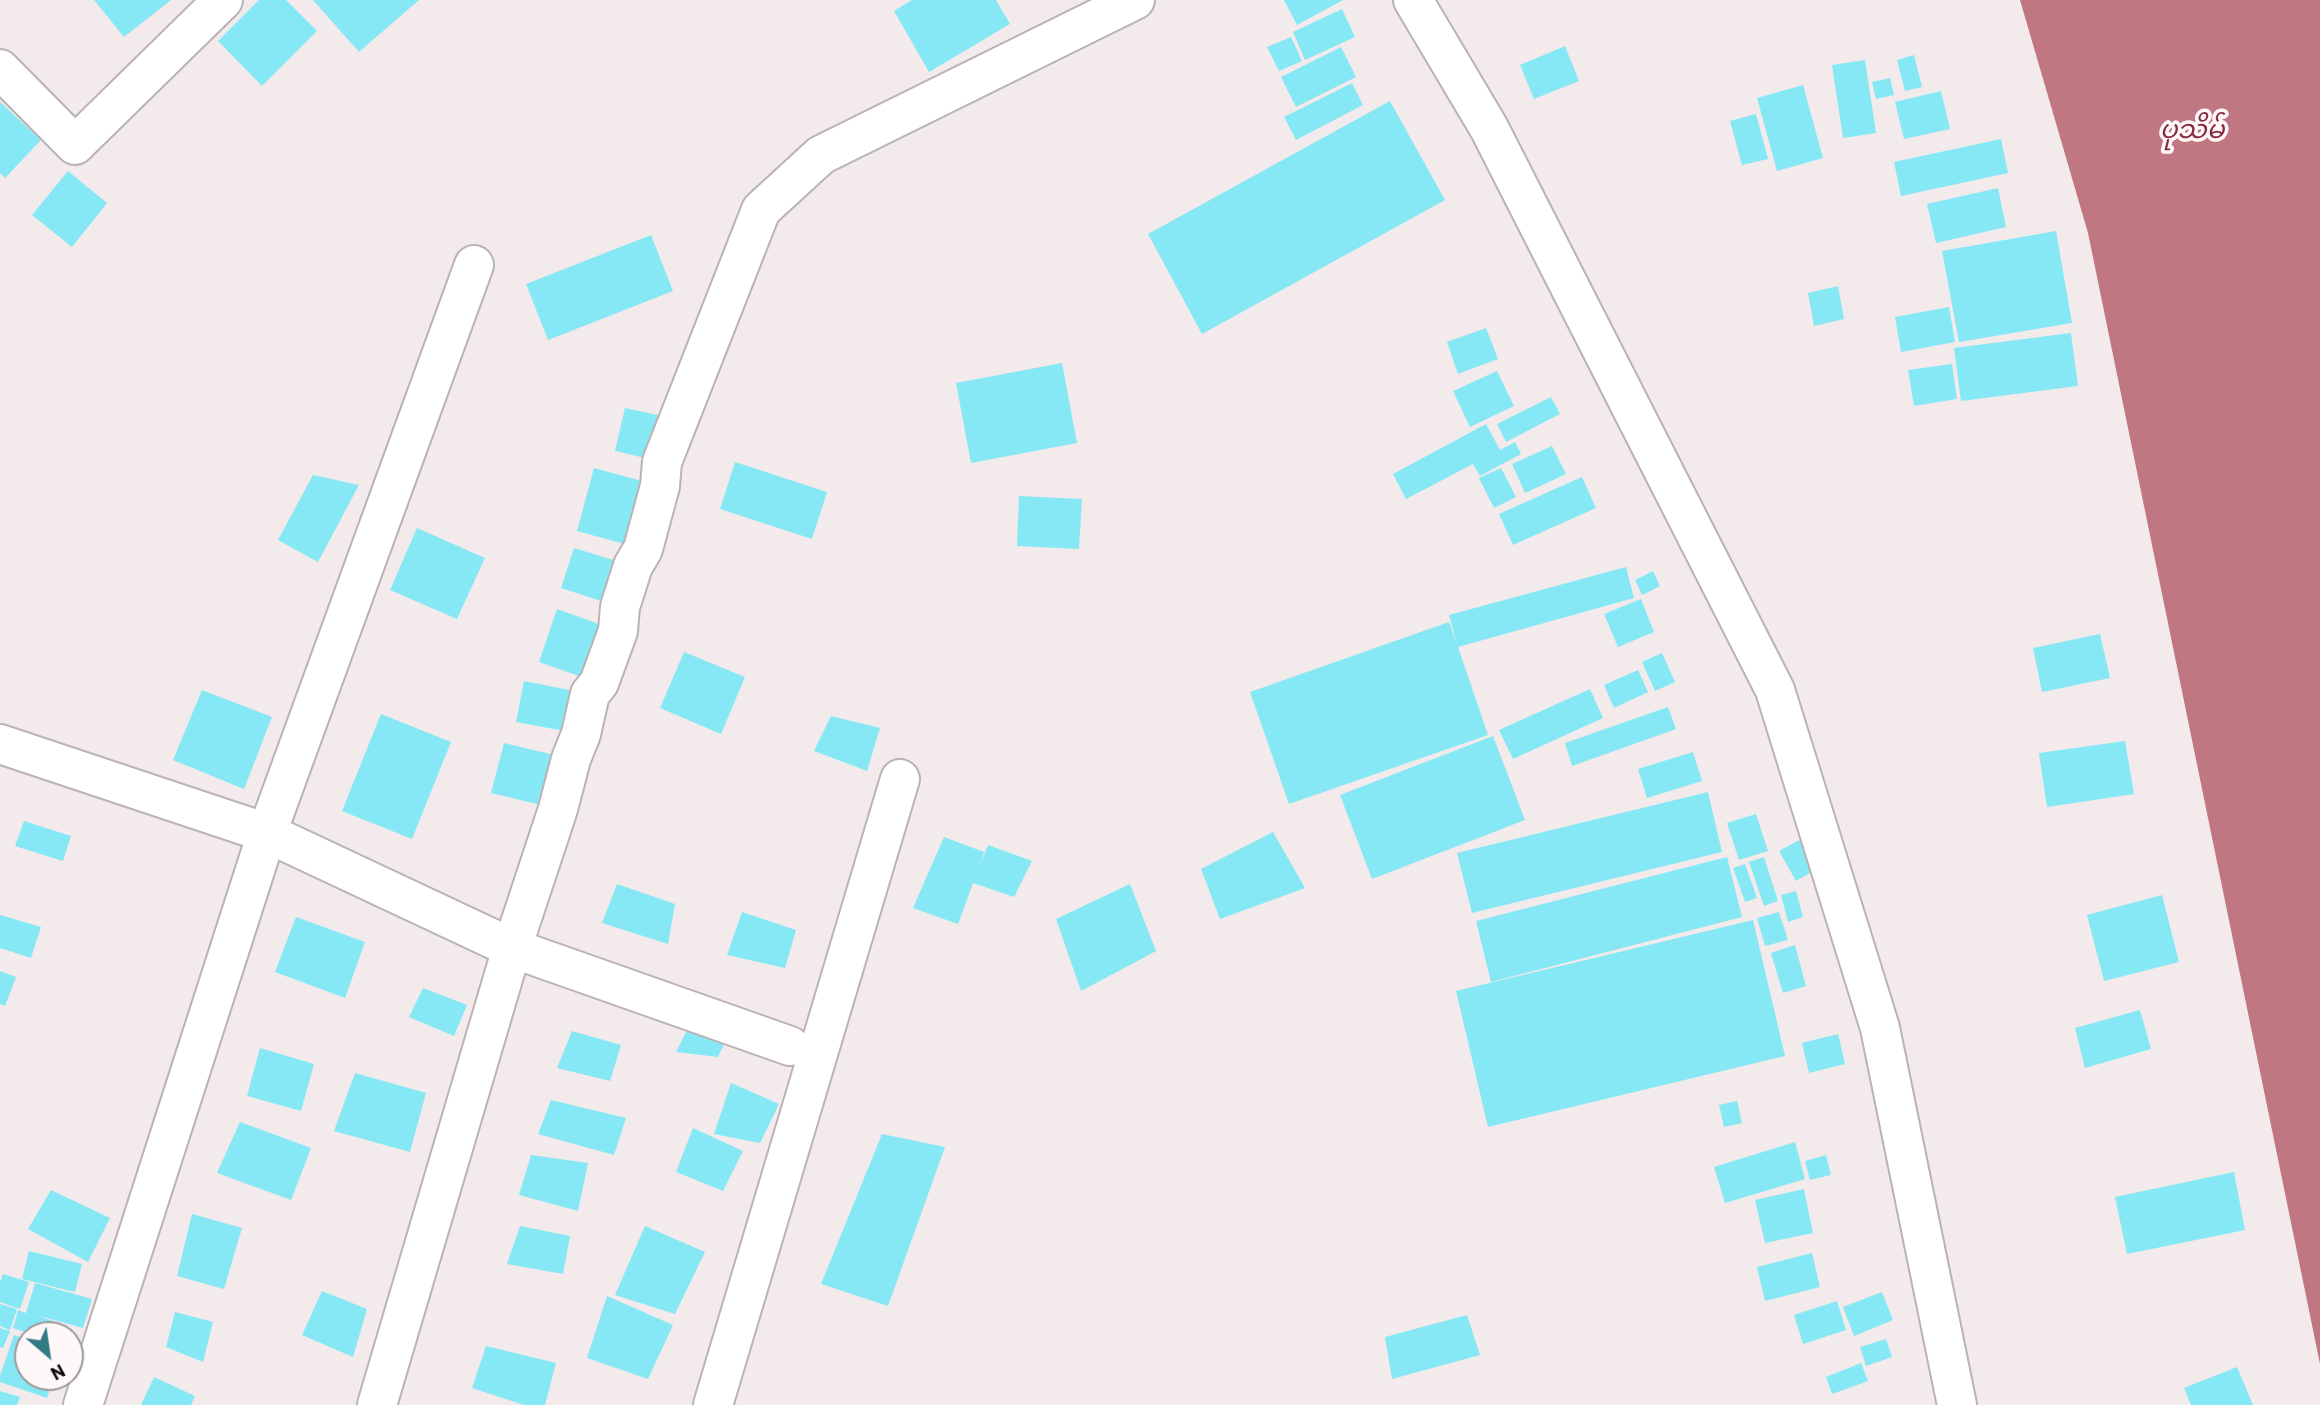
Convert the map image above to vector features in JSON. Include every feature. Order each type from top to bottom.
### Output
[{"type":"street","points":[[0,69],[75,145],[223,0]]},
{"type":"street","points":[[377,1405],[512,948],[558,809],[571,759],[582,734],[590,694],[599,683],[618,631],[620,607],[633,566],[643,549],[660,486],[662,462],[761,209],[821,155],[1135,0]]},
{"type":"street","points":[[1413,0],[1489,128],[1775,690],[1880,1028],[1957,1405]]},
{"type":"street","points":[[83,1405],[267,832],[474,265]]},
{"type":"street","points":[[0,744],[267,832],[512,948],[790,1046]]},
{"type":"street","points":[[713,1405],[900,779]]},
{"type":"water","name":"ပုသိမ်","points":[[2020,0],[2320,0],[2320,1364],[2088,233]]},
{"type":"building","points":[[94,0],[171,0],[124,37]]},
{"type":"building","points":[[259,0],[286,0],[317,31],[262,86],[218,41]]},
{"type":"building","points":[[313,0],[419,0],[359,52]]},
{"type":"building","points":[[912,0],[996,0],[1010,24],[929,72],[894,11]]},
{"type":"building","points":[[1284,0],[1343,0],[1297,25]]},
{"type":"building","points":[[1342,9],[1355,37],[1305,60],[1293,32]]},
{"type":"building","points":[[1291,37],[1302,61],[1279,71],[1267,47]]},
{"type":"building","points":[[1565,46],[1579,81],[1534,99],[1520,65]]},
{"type":"building","points":[[1341,47],[1356,77],[1296,107],[1281,77]]},
{"type":"building","points":[[1914,55],[1922,87],[1905,91],[1897,60]]},
{"type":"building","points":[[1865,60],[1876,133],[1843,138],[1832,65]]},
{"type":"building","points":[[1890,78],[1894,95],[1876,99],[1872,82]]},
{"type":"building","points":[[1352,83],[1363,105],[1296,140],[1284,117]]},
{"type":"building","points":[[1803,85],[1823,158],[1777,171],[1757,98]]},
{"type":"building","points":[[1941,91],[1950,129],[1904,139],[1895,102]]},
{"type":"building","points":[[1390,101],[1445,200],[1202,334],[1148,234]]},
{"type":"building","points":[[0,102],[41,140],[5,178],[0,173]]},
{"type":"building","points":[[1756,114],[1768,159],[1742,165],[1730,121]]},
{"type":"building","points":[[2001,139],[2008,173],[1901,196],[1894,162]]},
{"type":"building","points":[[68,171],[107,203],[72,247],[32,215]]},
{"type":"building","points":[[1998,188],[2006,227],[1936,243],[1927,204]]},
{"type":"building","points":[[2056,231],[2072,323],[1959,342],[1942,251]]},
{"type":"building","points":[[651,235],[673,291],[548,340],[526,284]]},
{"type":"building","points":[[1838,286],[1844,319],[1814,326],[1808,293]]},
{"type":"building","points":[[1949,307],[1955,342],[1901,352],[1895,317]]},
{"type":"building","points":[[1486,328],[1498,359],[1458,374],[1447,342]]},
{"type":"building","points":[[2071,333],[2078,386],[1961,401],[1954,348]]},
{"type":"building","points":[[1062,363],[1077,443],[971,463],[956,383]]},
{"type":"building","points":[[1952,364],[1957,399],[1914,406],[1908,370]]},
{"type":"building","points":[[1497,371],[1514,406],[1470,427],[1453,391]]},
{"type":"building","points":[[1551,397],[1560,414],[1506,442],[1497,424]]},
{"type":"building","points":[[625,408],[671,418],[662,462],[615,451]]},
{"type":"building","points":[[1486,424],[1500,450],[1515,442],[1521,454],[1480,476],[1473,464],[1406,499],[1393,474]]},
{"type":"building","points":[[1552,446],[1566,474],[1525,493],[1512,464]]},
{"type":"building","points":[[735,462],[827,492],[812,539],[720,509]]},
{"type":"building","points":[[594,468],[660,486],[643,549],[577,531]]},
{"type":"building","points":[[1501,468],[1516,497],[1494,508],[1479,478]]},
{"type":"building","points":[[313,475],[359,485],[318,562],[278,540]]},
{"type":"building","points":[[1582,477],[1596,508],[1513,545],[1499,514]]},
{"type":"building","points":[[1019,496],[1082,499],[1079,549],[1017,546]]},
{"type":"building","points":[[417,528],[485,558],[457,619],[390,590]]},
{"type":"building","points":[[574,548],[633,566],[620,607],[561,588]]},
{"type":"building","points":[[1626,567],[1634,598],[1458,647],[1488,735],[1289,804],[1250,692],[1449,622],[1457,644],[1449,615]]},
{"type":"building","points":[[1653,571],[1660,586],[1642,595],[1635,580]]},
{"type":"building","points":[[1641,599],[1654,632],[1618,647],[1604,614]]},
{"type":"building","points":[[557,609],[618,631],[599,683],[539,662]]},
{"type":"building","points":[[2100,634],[2110,678],[2042,692],[2033,648]]},
{"type":"building","points":[[684,652],[745,677],[721,734],[660,708]]},
{"type":"building","points":[[1662,653],[1675,682],[1655,691],[1642,662]]},
{"type":"building","points":[[1638,670],[1648,692],[1614,708],[1604,685]]},
{"type":"building","points":[[524,681],[590,694],[581,734],[516,722]]},
{"type":"building","points":[[1590,689],[1603,718],[1513,759],[1499,730]]},
{"type":"building","points":[[202,690],[272,717],[244,789],[173,760]]},
{"type":"building","points":[[1668,707],[1676,729],[1572,766],[1565,743]]},
{"type":"building","points":[[381,714],[451,742],[412,839],[342,811]]},
{"type":"building","points":[[831,716],[880,728],[867,771],[814,751]]},
{"type":"building","points":[[1493,736],[1525,820],[1372,879],[1340,795]]},
{"type":"building","points":[[2125,741],[2134,794],[2047,807],[2039,753]]},
{"type":"building","points":[[504,743],[571,759],[558,809],[491,793]]},
{"type":"building","points":[[1693,752],[1702,781],[1647,798],[1638,769]]},
{"type":"building","points":[[1708,792],[1722,852],[1472,913],[1457,853]]},
{"type":"building","points":[[1756,814],[1768,851],[1739,860],[1727,823]]},
{"type":"building","points":[[24,821],[71,836],[63,861],[15,846]]},
{"type":"building","points":[[1273,832],[1305,888],[1220,919],[1201,869]]},
{"type":"building","points":[[944,837],[984,852],[980,865],[988,845],[1032,861],[1014,897],[973,883],[958,924],[913,908]]},
{"type":"building","points":[[1799,840],[1815,870],[1796,881],[1779,851]]},
{"type":"building","points":[[1727,857],[1742,917],[1491,982],[1476,921]]},
{"type":"building","points":[[1764,857],[1778,901],[1764,906],[1749,862]]},
{"type":"building","points":[[1745,864],[1757,898],[1745,902],[1733,868]]},
{"type":"building","points":[[617,884],[675,904],[668,944],[602,923]]},
{"type":"building","points":[[1130,884],[1156,951],[1081,991],[1056,919]]},
{"type":"building","points":[[1796,891],[1803,917],[1788,922],[1781,895]]},
{"type":"building","points":[[2162,895],[2179,962],[2104,981],[2087,915]]},
{"type":"building","points":[[742,912],[796,930],[785,968],[727,955]]},
{"type":"building","points":[[1779,912],[1788,940],[1765,946],[1757,918]]},
{"type":"building","points":[[0,915],[41,927],[31,958],[0,948]]},
{"type":"building","points":[[296,917],[365,942],[345,998],[275,972]]},
{"type":"building","points":[[1753,920],[1785,1056],[1488,1127],[1456,991]]},
{"type":"building","points":[[1795,945],[1806,986],[1783,993],[1771,953]]},
{"type":"building","points":[[0,971],[16,977],[5,1006],[0,1004]]},
{"type":"building","points":[[423,988],[467,1005],[454,1036],[409,1017]]},
{"type":"building","points":[[2140,1010],[2151,1049],[2085,1068],[2075,1028]]},
{"type":"building","points":[[696,1013],[733,1026],[718,1057],[676,1052]]},
{"type":"building","points":[[572,1031],[621,1045],[610,1081],[557,1068]]},
{"type":"building","points":[[1838,1034],[1845,1064],[1809,1073],[1802,1043]]},
{"type":"building","points":[[260,1048],[314,1064],[301,1111],[247,1096]]},
{"type":"building","points":[[355,1073],[426,1093],[410,1152],[334,1131]]},
{"type":"building","points":[[731,1083],[779,1104],[760,1143],[714,1134]]},
{"type":"building","points":[[551,1100],[626,1118],[614,1155],[538,1134]]},
{"type":"building","points":[[1737,1101],[1742,1123],[1724,1127],[1719,1105]]},
{"type":"building","points":[[240,1122],[311,1148],[291,1200],[217,1173]]},
{"type":"building","points":[[693,1128],[743,1151],[723,1191],[676,1172]]},
{"type":"building","points":[[882,1134],[945,1147],[888,1306],[821,1284]]},
{"type":"building","points":[[1795,1142],[1805,1179],[1725,1203],[1714,1167]]},
{"type":"building","points":[[531,1155],[588,1163],[578,1211],[519,1195]]},
{"type":"building","points":[[1826,1155],[1831,1175],[1810,1180],[1805,1161]]},
{"type":"building","points":[[2234,1172],[2245,1230],[2127,1254],[2115,1197]]},
{"type":"building","points":[[1804,1189],[1813,1233],[1765,1243],[1755,1200]]},
{"type":"building","points":[[51,1190],[110,1218],[88,1262],[28,1229]]},
{"type":"building","points":[[192,1214],[242,1228],[224,1289],[177,1276]]},
{"type":"building","points":[[520,1226],[570,1236],[563,1274],[507,1264]]},
{"type":"building","points":[[645,1226],[705,1252],[675,1314],[615,1295]]},
{"type":"building","points":[[29,1251],[82,1264],[75,1292],[22,1279]]},
{"type":"building","points":[[1812,1253],[1820,1287],[1765,1301],[1757,1267]]},
{"type":"building","points":[[3,1274],[29,1282],[20,1309],[0,1302],[0,1282]]},
{"type":"building","points":[[35,1283],[92,1299],[84,1325],[84,1321],[58,1321],[36,1315],[52,1321],[15,1321],[18,1310],[26,1313]]},
{"type":"building","points":[[322,1291],[367,1309],[353,1357],[302,1335]]},
{"type":"building","points":[[1882,1292],[1893,1320],[1854,1336],[1843,1307]]},
{"type":"building","points":[[607,1296],[673,1325],[648,1379],[587,1358]]},
{"type":"building","points":[[1837,1301],[1846,1330],[1803,1344],[1794,1315]]},
{"type":"building","points":[[0,1304],[17,1309],[10,1330],[0,1326]]},
{"type":"building","points":[[175,1312],[213,1322],[203,1362],[166,1347]]},
{"type":"building","points":[[1467,1315],[1480,1355],[1392,1379],[1385,1337]]},
{"type":"building","points":[[0,1328],[10,1331],[3,1348],[0,1347]]},
{"type":"building","points":[[14,1335],[14,1387],[0,1382]]},
{"type":"building","points":[[1886,1339],[1892,1357],[1866,1366],[1860,1347]]},
{"type":"building","points":[[486,1346],[556,1363],[545,1405],[524,1405],[472,1388]]},
{"type":"building","points":[[1861,1363],[1868,1381],[1832,1394],[1826,1377]]},
{"type":"building","points":[[2237,1367],[2253,1405],[2191,1405],[2184,1388]]},
{"type":"building","points":[[154,1377],[195,1396],[191,1405],[141,1405]]},
{"type":"building","points":[[0,1391],[20,1397],[17,1405],[0,1405]]},
{"type":"building","points":[[26,1391],[49,1391],[47,1398]]}]
